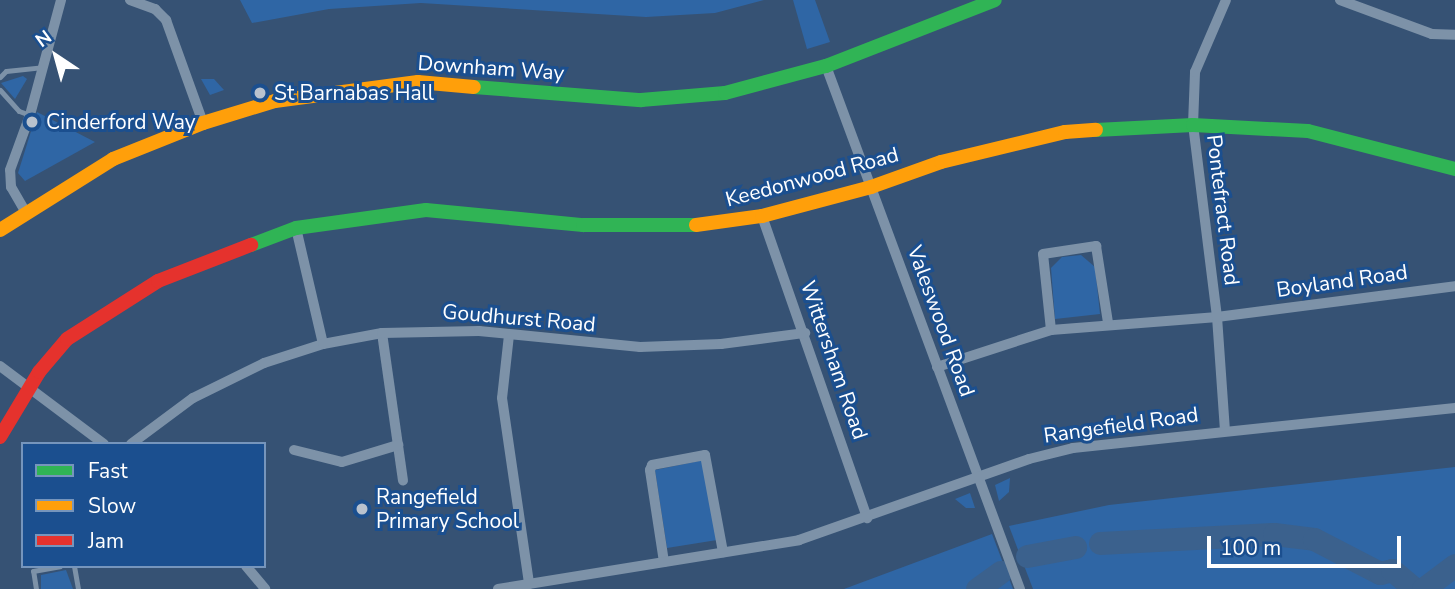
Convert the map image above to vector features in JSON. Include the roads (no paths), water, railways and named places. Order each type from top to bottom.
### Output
[{"type":"street","points":[[25,211],[11,187],[10,170],[30,115],[61,0]]},
{"type":"street","points":[[130,0],[155,9],[166,20],[203,123]]},
{"type":"street","name":"Downham Way","points":[[0,230],[25,211],[113,159],[203,123],[275,102],[364,87],[467,83],[642,100],[724,93],[826,66],[995,0]]},
{"type":"street","name":"Pontefract Road","points":[[1225,431],[1217,317],[1193,125],[1195,72],[1226,0]]},
{"type":"street","points":[[1340,0],[1432,34],[1455,35]]},
{"type":"street","name":"Valeswood Road","points":[[826,66],[1020,589]]},
{"type":"street","name":"Keedonwood Road","points":[[0,437],[29,388],[67,339],[118,303],[193,264],[296,228],[426,210],[622,228],[678,228],[762,216],[871,187],[941,162],[1065,132],[1193,125],[1308,131],[1455,169]]},
{"type":"street","name":"Wittersham Road","points":[[762,216],[805,333],[867,519]]},
{"type":"street","points":[[296,228],[323,344]]},
{"type":"street","points":[[1051,330],[1043,254],[1096,246],[1108,323]]},
{"type":"street","name":"Boyland Road","points":[[937,367],[1051,330],[1108,323],[1217,317],[1455,286]]},
{"type":"street","points":[[383,333],[403,481]]},
{"type":"street","name":"Goudhurst Road","points":[[133,442],[154,424],[223,382],[323,344],[383,333],[509,335],[640,347],[721,344],[805,333]]},
{"type":"street","points":[[509,335],[502,398],[529,584]]},
{"type":"street","points":[[0,366],[101,442]]},
{"type":"street","name":"Rangefield Road","points":[[498,589],[799,540],[1073,447],[1455,408]]},
{"type":"street","points":[[294,450],[342,462],[398,445]]},
{"type":"street","points":[[664,562],[650,470],[652,465],[705,455],[723,552]]},
{"type":"street","points":[[248,568],[265,589]]},
{"type":"lane","points":[[0,77],[6,71],[43,67]]},
{"type":"lane","points":[[0,90],[19,111],[30,115]]},
{"type":"lane","points":[[36,589],[33,571],[49,568]]},
{"type":"lane","points":[[74,568],[78,589]]},
{"type":"waterway","points":[[1100,543],[1274,534],[1314,539],[1380,573],[1392,570],[1415,589]]},
{"type":"waterway","points":[[1027,556],[1075,547]]},
{"type":"waterway","points":[[1423,589],[1455,565]]},
{"type":"waterway","points":[[977,589],[1000,572]]},
{"type":"place","name":"St Barnabas Hall","points":[[260,93]]},
{"type":"place","name":"Cinderford Way","points":[[32,122]]},
{"type":"place","name":"Rangefield Primary School","points":[[362,509]]}]
